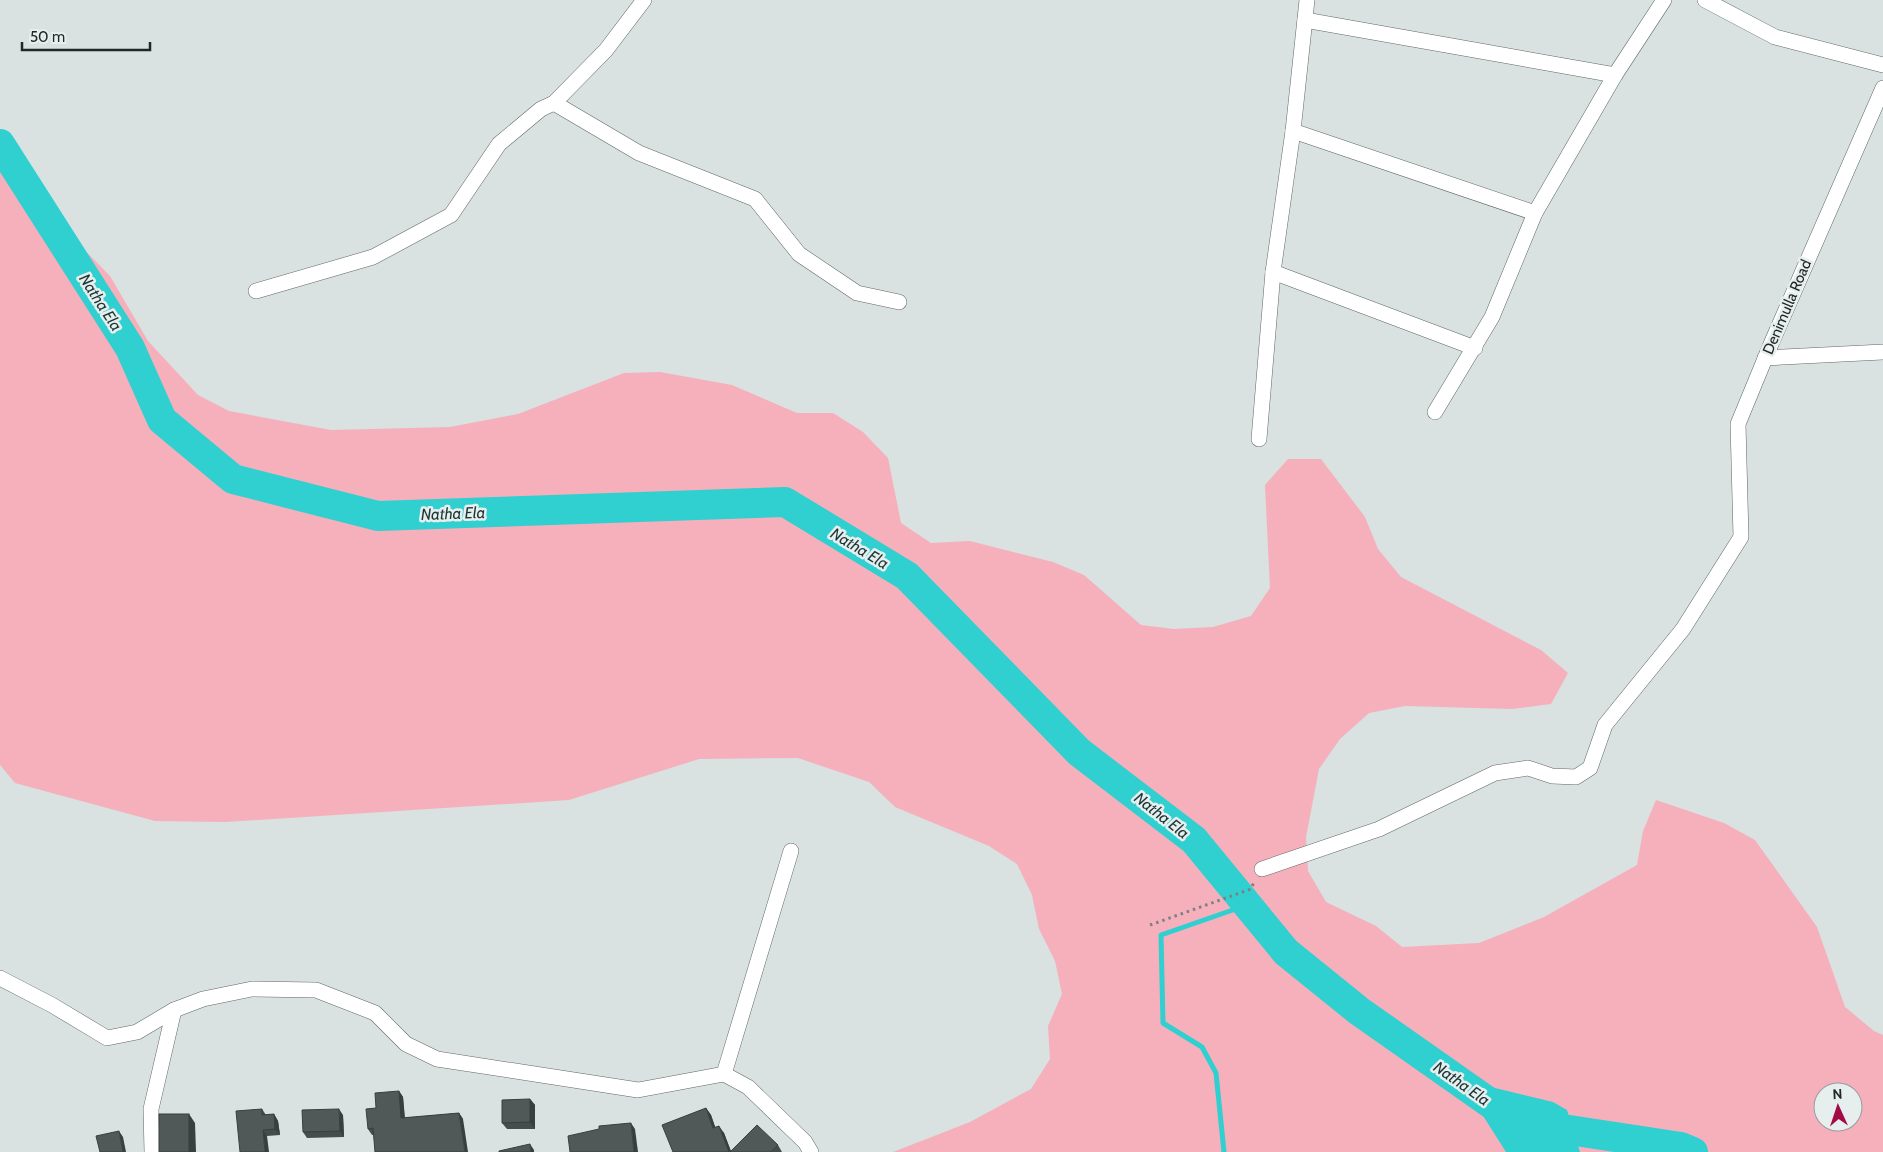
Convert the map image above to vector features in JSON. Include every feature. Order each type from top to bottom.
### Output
[{"type":"street","points":[[256,291],[373,257],[451,214],[499,144],[541,109],[554,103],[606,50],[644,0]]},
{"type":"street","points":[[1259,440],[1273,272],[1293,131],[1307,0]]},
{"type":"street","points":[[1435,412],[1492,317],[1535,213],[1615,75],[1664,0]]},
{"type":"street","points":[[1705,0],[1775,37],[1883,65]]},
{"type":"street","points":[[1305,20],[1615,75]]},
{"type":"street","name":"Denimulla Road","points":[[1262,869],[1379,829],[1495,773],[1528,768],[1552,776],[1576,777],[1590,768],[1605,725],[1683,629],[1742,537],[1738,424],[1883,88]]},
{"type":"street","points":[[554,103],[639,153],[755,199],[799,254],[857,293],[899,302]]},
{"type":"street","points":[[1293,131],[1535,213]]},
{"type":"street","points":[[1273,272],[1475,348]]},
{"type":"street","points":[[1765,358],[1883,352]]},
{"type":"street","points":[[724,1074],[791,852]]},
{"type":"street","points":[[0,978],[52,1005],[107,1038],[137,1032],[174,1010],[203,999],[252,989],[316,990],[375,1013],[406,1044],[437,1060],[638,1090],[724,1074],[748,1087],[804,1142],[811,1152]]},
{"type":"street","points":[[152,1152],[151,1109],[174,1010]]},
{"type":"path","points":[[1150,925],[1250,889]]},
{"type":"shaded area","points":[[0,161],[8,172],[110,276],[148,341],[198,395],[229,411],[331,430],[450,427],[518,414],[624,373],[660,372],[732,385],[797,413],[833,413],[863,432],[888,458],[901,523],[931,543],[970,541],[1053,562],[1084,575],[1141,625],[1174,629],[1213,627],[1251,616],[1270,588],[1265,485],[1288,459],[1321,459],[1365,517],[1378,549],[1401,577],[1541,650],[1568,673],[1551,704],[1512,709],[1405,706],[1369,713],[1340,739],[1319,769],[1306,837],[1308,871],[1326,902],[1376,926],[1402,947],[1479,943],[1544,917],[1637,865],[1643,831],[1656,800],[1724,823],[1755,840],[1817,927],[1845,1007],[1874,1031],[1883,1035],[1883,1152],[893,1152],[970,1122],[1031,1089],[1050,1059],[1048,1026],[1062,994],[1055,961],[1039,929],[1032,895],[1017,864],[989,846],[895,807],[869,782],[798,758],[699,759],[569,800],[225,822],[155,821],[15,783],[0,765]]},
{"type":"water","points":[[1461,1073],[1495,1088],[1553,1102],[1567,1110],[1580,1152],[1506,1152],[1480,1111],[1464,1092]]},
{"type":"building","points":[[399,1091],[401,1118],[459,1113],[465,1152],[375,1152],[373,1128],[368,1129],[366,1109],[376,1108],[375,1093]]},
{"type":"building","points":[[530,1099],[530,1122],[502,1123],[502,1100]]},
{"type":"building","points":[[706,1108],[713,1128],[719,1126],[729,1152],[673,1152],[662,1125]]},
{"type":"building","points":[[262,1109],[262,1115],[274,1114],[275,1129],[263,1130],[265,1152],[240,1152],[236,1111]]},
{"type":"building","points":[[339,1109],[340,1131],[303,1132],[302,1110]]},
{"type":"building","points":[[159,1114],[189,1114],[189,1152],[159,1152]]},
{"type":"building","points":[[631,1123],[634,1152],[570,1152],[568,1136],[599,1129],[599,1126]]},
{"type":"building","points":[[757,1125],[778,1145],[771,1152],[730,1152]]},
{"type":"building","points":[[119,1131],[123,1152],[100,1152],[96,1136]]},
{"type":"building","points":[[530,1144],[531,1152],[499,1152],[499,1151]]},
{"type":"waterway","name":"Natha Ela","points":[[0,144],[130,348],[162,420],[233,479],[378,516],[785,502],[907,576],[1079,752],[1194,840],[1286,952],[1359,1011],[1517,1122],[1681,1147],[1693,1152]]},
{"type":"waterway","points":[[1224,1152],[1216,1073],[1202,1047],[1163,1023],[1161,935],[1247,905]]}]
